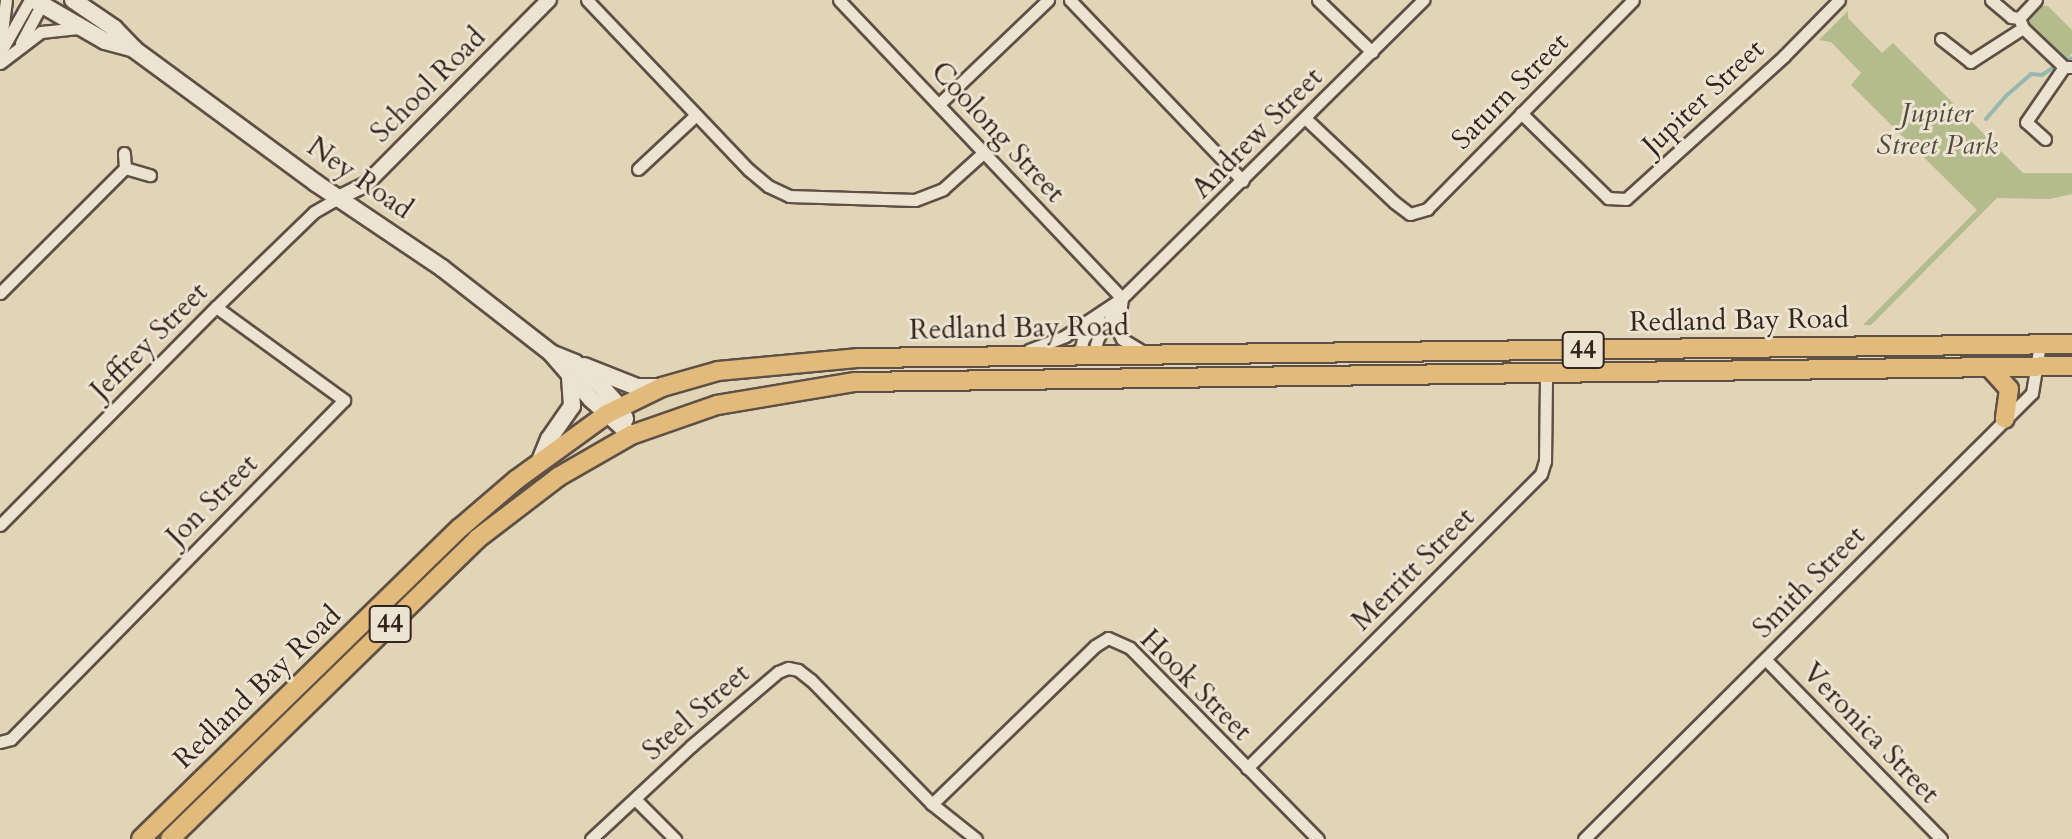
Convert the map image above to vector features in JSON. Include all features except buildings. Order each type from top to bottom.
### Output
[{"type":"main road","name":"Ney Road","points":[[73,0],[114,28],[135,50],[338,198],[442,268],[572,370],[614,411],[631,435]]},
{"type":"main road","name":"Ney Road","points":[[38,1],[105,41],[135,50]]},
{"type":"main road","name":"Redland Bay Road","points":[[141,839],[460,528],[540,461],[614,411],[662,387],[755,365],[859,358],[2072,344]]},
{"type":"main road","points":[[1084,379],[1086,356]]},
{"type":"main road","name":"Redland Bay Road","points":[[170,839],[477,539],[558,477],[631,435],[717,405],[855,382],[2072,366]]},
{"type":"main road","points":[[1990,368],[2009,389],[2005,419]]},
{"type":"main road","points":[[540,461],[549,439],[572,406],[572,370],[637,387],[662,387]]},
{"type":"street","points":[[0,51],[6,0]]},
{"type":"street","points":[[587,0],[768,186],[789,196],[915,200],[931,196],[983,153]]},
{"type":"street","name":"Coolong Street","points":[[839,0],[1122,298]]},
{"type":"street","points":[[939,104],[1048,0]]},
{"type":"street","points":[[1070,0],[1243,181]]},
{"type":"street","points":[[1318,0],[1372,52]]},
{"type":"street","name":"Andrew Street","points":[[1004,356],[1040,348],[1122,298],[1423,0]]},
{"type":"street","name":"Saturn Street","points":[[1306,119],[1394,202],[1410,214],[1419,212],[1427,209],[1633,0]]},
{"type":"street","name":"Jupiter Street","points":[[1521,113],[1608,198],[1626,199],[1839,0]]},
{"type":"street","points":[[1991,0],[2068,67],[2026,122],[2045,139]]},
{"type":"street","points":[[1941,39],[1970,62],[2021,23],[2036,0]]},
{"type":"street","points":[[0,51],[38,1]]},
{"type":"street","points":[[19,47],[38,1]]},
{"type":"street","name":"School Road","points":[[338,198],[365,185],[546,1]]},
{"type":"street","points":[[0,63],[41,32],[83,28]]},
{"type":"street","points":[[638,169],[696,115]]},
{"type":"street","points":[[0,293],[125,168],[124,153]]},
{"type":"street","points":[[125,168],[150,175]]},
{"type":"street","name":"Jeffrey Street","points":[[0,525],[314,212],[338,198]]},
{"type":"street","points":[[1122,298],[1118,331],[1122,339],[1147,354]]},
{"type":"street","name":"Andrew Street","points":[[1086,356],[1122,298]]},
{"type":"street","name":"Jon Street","points":[[0,742],[11,739],[344,400],[216,307]]},
{"type":"street","name":"Andrew Street","points":[[1086,356],[1083,339],[1102,312]]},
{"type":"street","name":"Smith Street","points":[[1584,839],[2032,393],[2040,344]]},
{"type":"street","name":"Merritt Street","points":[[1247,768],[1541,474],[1545,461],[1546,374]]},
{"type":"street","name":"Hook Street","points":[[932,804],[1095,646],[1108,638],[1130,648],[1318,839]]},
{"type":"street","name":"Veronica Street","points":[[1766,660],[1941,839]]},
{"type":"street","name":"Steel Street","points":[[591,839],[691,746],[778,672],[788,668],[798,670],[811,680],[932,804],[976,839]]},
{"type":"street","points":[[635,799],[675,839]]},
{"type":"green space","points":[[2042,6],[2048,6],[2072,30],[2072,53],[2067,58],[2063,58],[2029,26],[2029,21]]},
{"type":"green space","name":"Jupiter Street Park","points":[[1848,11],[1848,18],[1882,53],[1893,43],[2023,173],[2072,173],[2072,194],[2050,199],[1997,198],[1871,325],[1863,325],[1977,210],[1851,85],[1861,73],[1831,42],[1819,40]]},
{"type":"waterway","points":[[2063,61],[2072,58]]},
{"type":"waterway","points":[[1986,119],[2031,74],[2042,75],[2051,69]]}]
